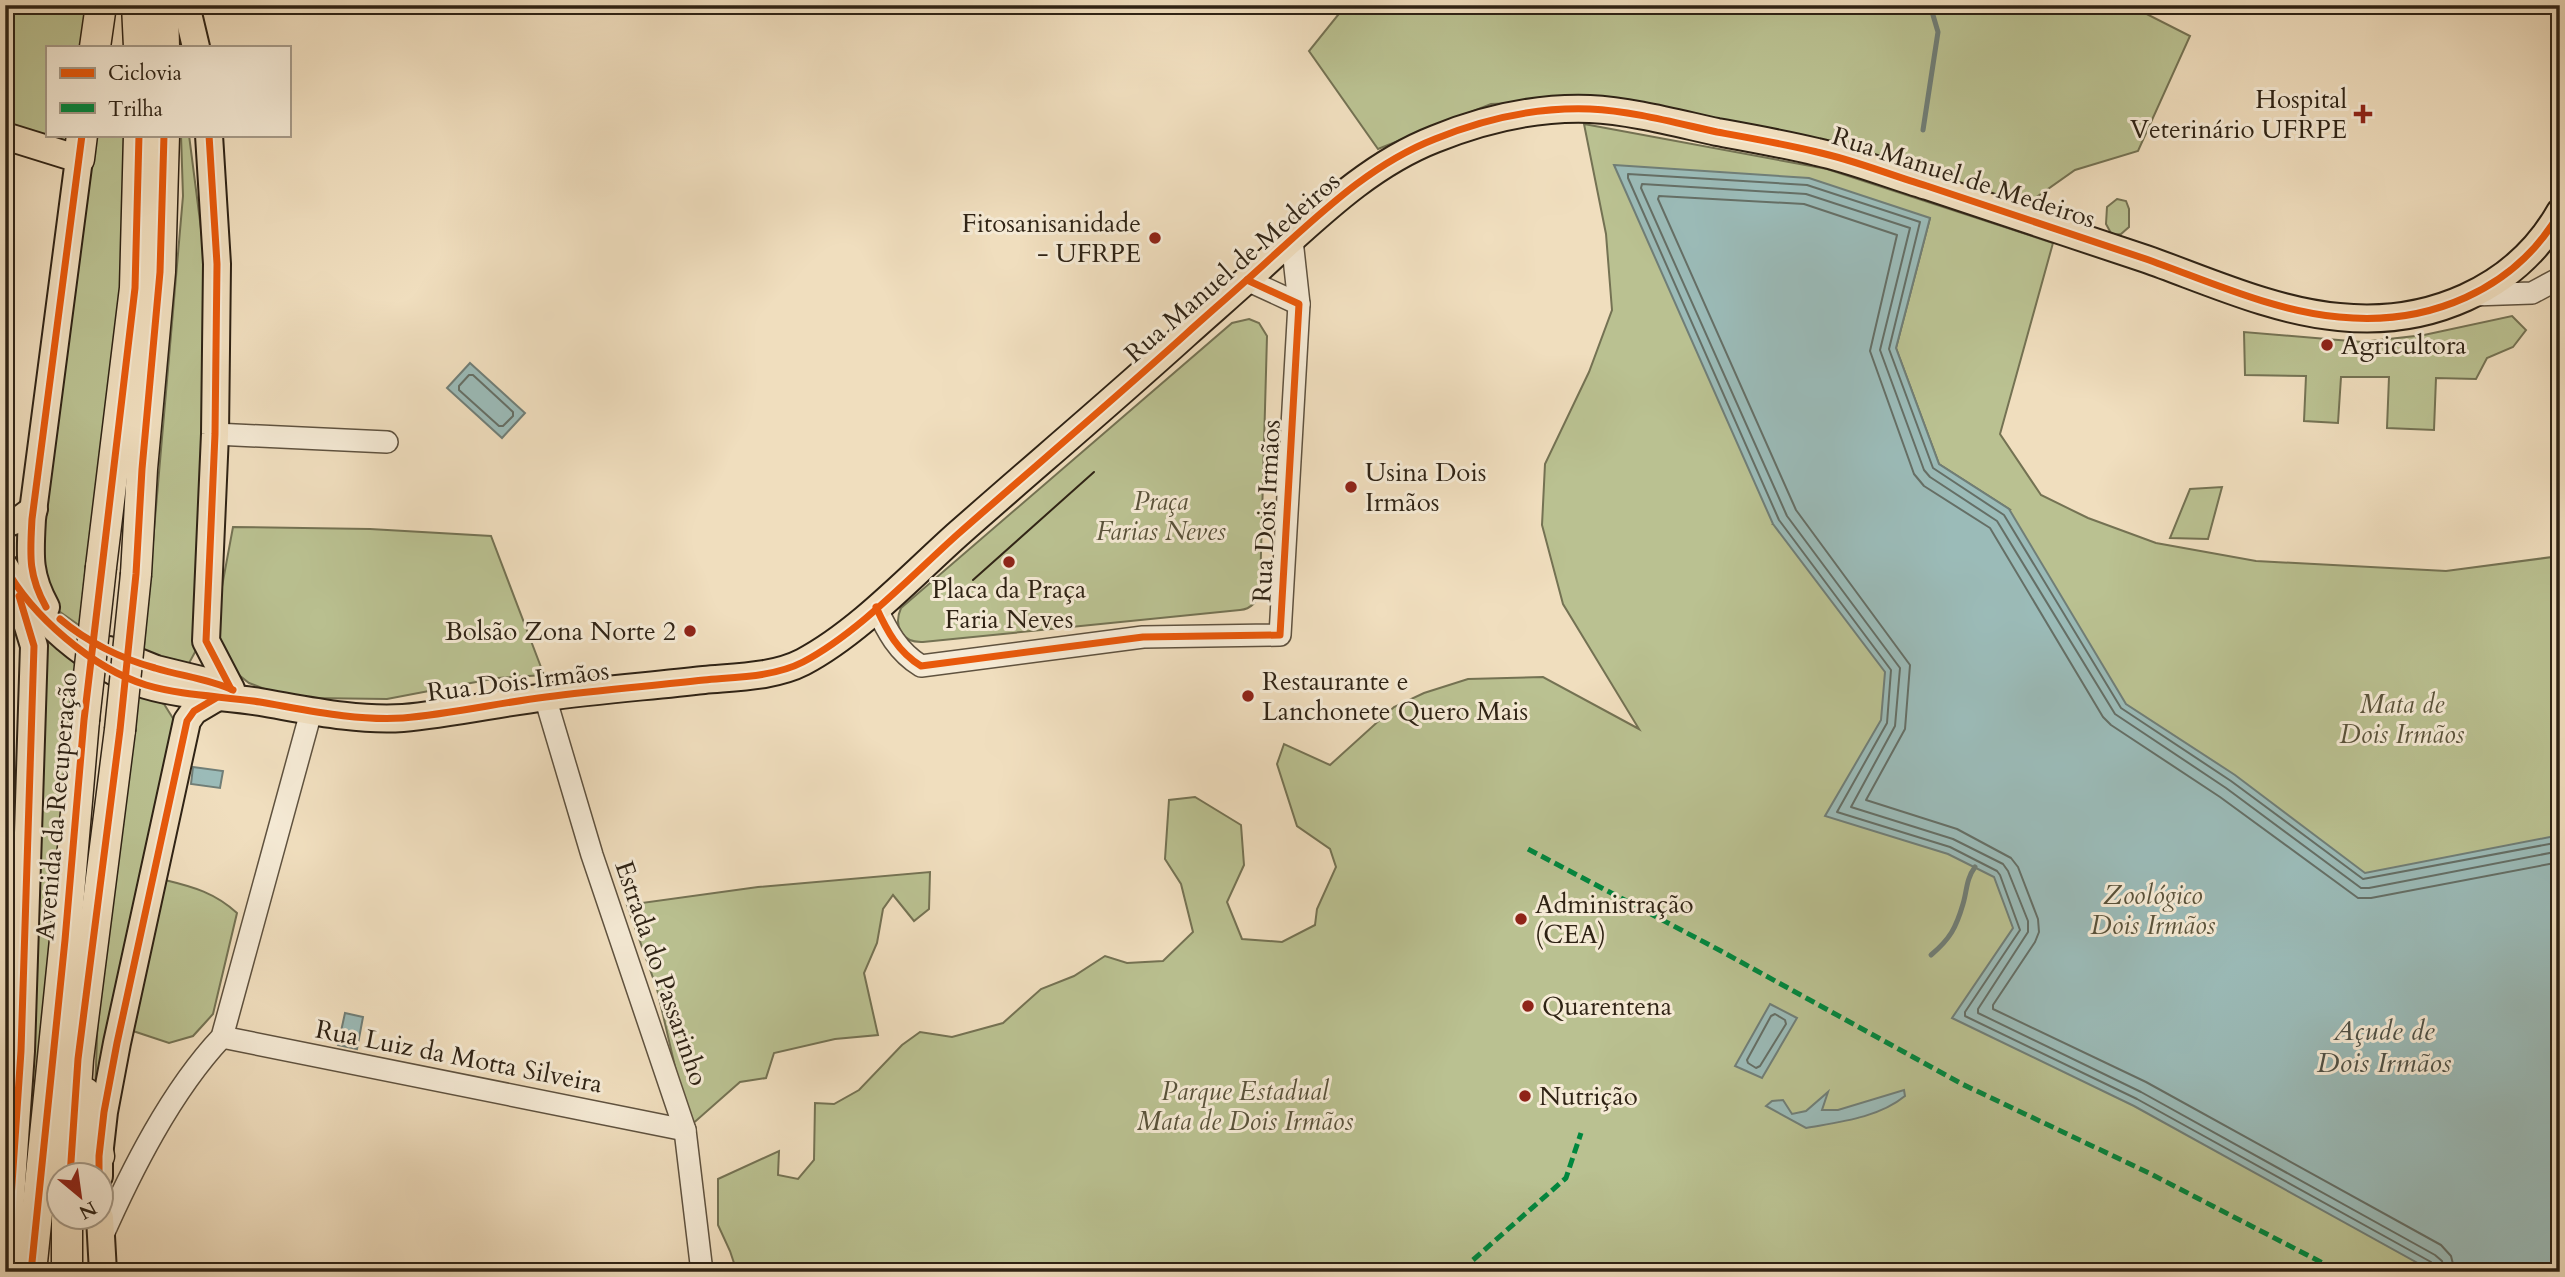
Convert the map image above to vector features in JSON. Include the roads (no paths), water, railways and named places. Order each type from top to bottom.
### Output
[{"type":"highway","points":[[95,46],[101,5]]},
{"type":"highway","points":[[137,5],[139,46]]},
{"type":"highway","points":[[163,5],[164,46]]},
{"type":"highway","name":"Avenida da Recuperação","points":[[31,1272],[65,940],[84,720],[135,288],[139,136]]},
{"type":"highway","name":"Avenida da Recuperação","points":[[71,1162],[78,1059],[120,730],[136,574],[142,469],[160,272],[164,136]]},
{"type":"highway","points":[[78,1059],[98,1162]]},
{"type":"highway","points":[[67,1232],[67,1272]]},
{"type":"main road","points":[[186,5],[196,46]]},
{"type":"main road","name":"Rua Manuel de Medeiros","points":[[791,668],[830,646],[876,607],[1077,433],[1335,200],[1388,163],[1426,142],[1484,121],[1528,113],[1588,109],[1637,116],[1822,153],[2014,214],[2247,295],[2335,317],[2412,315],[2444,308],[2473,295],[2524,260],[2560,212]]},
{"type":"main road","points":[[5,136],[81,147],[34,509],[30,567],[38,593],[46,607]]},
{"type":"main road","points":[[186,724],[175,683],[201,662],[206,641],[215,434],[217,264],[209,136]]},
{"type":"main road","points":[[5,524],[22,518],[34,509]]},
{"type":"main road","points":[[9,573],[34,646]]},
{"type":"main road","name":"Rua Dois Irmãos","points":[[9,573],[77,631],[118,654],[156,669],[175,683]]},
{"type":"main road","name":"Rua Dois Irmãos","points":[[9,573],[41,617],[101,663],[136,682],[175,683],[311,712],[401,718],[545,697],[736,677],[791,668]]},
{"type":"main road","points":[[34,646],[37,636],[45,628],[62,634]]},
{"type":"main road","points":[[100,1162],[117,1043],[186,724],[194,711],[233,696],[206,641]]},
{"type":"main road","name":"Avenida da Recuperação","points":[[6,1272],[21,1051],[34,646]]},
{"type":"main road","points":[[101,1232],[103,1272]]},
{"type":"street","name":"Rua Dois Irmãos","points":[[876,607],[891,637],[909,658],[921,666],[1130,639],[1280,635],[1299,304],[1292,240]]},
{"type":"street","name":"Rua Manuel de Medeiros","points":[[2473,295],[2532,293],[2560,278]]},
{"type":"street","points":[[1247,280],[1299,304]]},
{"type":"street","points":[[215,434],[387,442]]},
{"type":"street","name":"Estrada do Passarinho","points":[[545,697],[592,855],[685,1130],[702,1272]]},
{"type":"street","points":[[116,1202],[175,1098],[199,1061],[222,1037],[311,712]]},
{"type":"street","name":"Rua Luiz da Motta Silveira","points":[[222,1037],[685,1130]]},
{"type":"water","name":"Açude de Dois Irmãos","points":[[1614,165],[1809,178],[1930,218],[1896,348],[1939,464],[2009,509],[2126,704],[2235,775],[2365,873],[2560,835],[2560,1272],[2434,1272],[2134,1106],[1952,1018],[2013,928],[1994,877],[1948,854],[1825,816],[1881,720],[1885,672],[1773,524]]},
{"type":"water","points":[[470,363],[525,413],[502,438],[447,388]]},
{"type":"water","points":[[193,767],[223,771],[220,788],[191,784]]},
{"type":"water","points":[[1770,1004],[1797,1018],[1762,1078],[1735,1066]]},
{"type":"water","points":[[345,1013],[363,1017],[357,1049],[338,1045]]},
{"type":"water","points":[[1904,1090],[1905,1096],[1871,1114],[1806,1128],[1766,1106],[1772,1101],[1783,1100],[1792,1114],[1806,1111],[1828,1092],[1822,1110],[1838,1110]]},
{"type":"waterway","points":[[1923,130],[1938,32],[1930,5]]},
{"type":"waterway","points":[[1931,955],[1948,938],[1955,926],[1968,881],[1975,867]]},
{"type":"tram line","points":[[973,580],[1094,472]]},
{"type":"place","name":"Hospital Veterinário UFRPE","points":[[2363,114]]},
{"type":"place","name":"Fitosanisanidade - UFRPE","points":[[1155,238]]},
{"type":"place","name":"Agricultora","points":[[2327,345]]},
{"type":"place","name":"Usina Dois Irmãos","points":[[1351,487]]},
{"type":"place","name":"Placa da Praça Faria Neves","points":[[1009,562]]},
{"type":"place","name":"Bolsão Zona Norte 2","points":[[690,631]]},
{"type":"place","name":"Restaurante e Lanchonete Quero Mais","points":[[1248,696]]},
{"type":"place","name":"Administração (CEA)","points":[[1521,919]]},
{"type":"place","name":"Quarentena","points":[[1528,1006]]},
{"type":"place","name":"Nutrição","points":[[1525,1096]]},
{"type":"park label","name":"Praça Farias Neves","points":[[1161,516]]},
{"type":"park label","name":"Mata de Dois Irmãos","points":[[2402,719]]},
{"type":"park label","name":"Zoológico Dois Irmãos","points":[[2153,910]]},
{"type":"park label","name":"Parque Estadual Mata de Dois Irmãos","points":[[1245,1106]]}]
